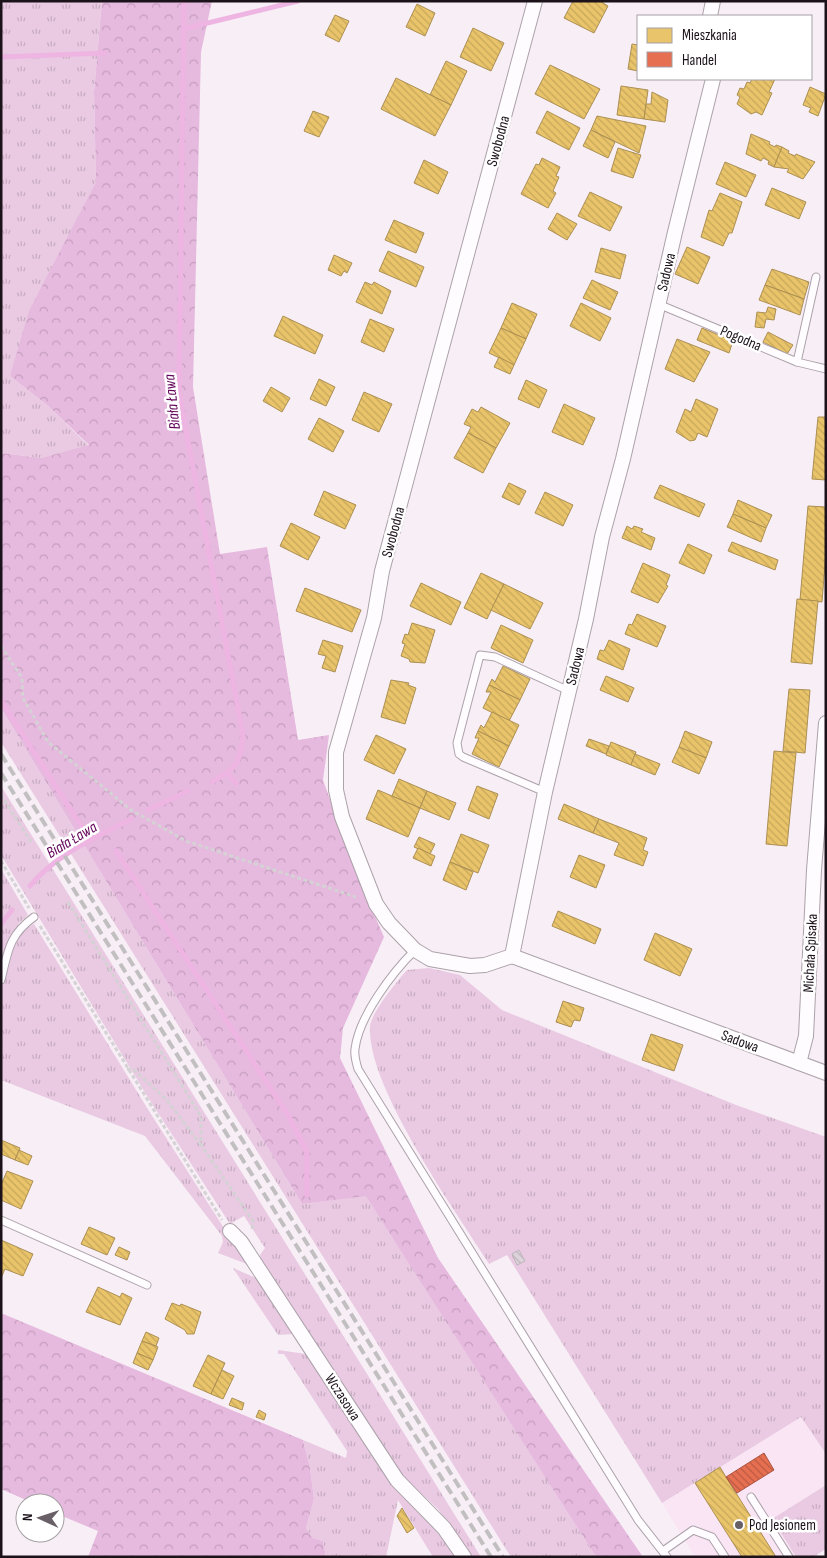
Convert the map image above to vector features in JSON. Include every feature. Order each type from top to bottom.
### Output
[{"type":"street","name":"Swobodna","points":[[512,956],[485,965],[470,966],[430,959],[415,950],[389,923],[376,904],[339,807],[335,780],[336,752],[374,618],[384,562],[535,1]]},
{"type":"street","points":[[710,15],[712,1]]},
{"type":"street","name":"Sadowa","points":[[713,80],[658,304],[623,459],[600,545],[588,610],[545,792],[512,956],[826,1073]]},
{"type":"street","name":"Michała Spisaka","points":[[799,1063],[806,1036],[822,815],[826,723]]},
{"type":"street","name":"Wczasowa","points":[[230,1231],[248,1254],[397,1480],[444,1528],[464,1557]]},
{"type":"lane","points":[[797,362],[816,276]]},
{"type":"lane","name":"Pogodna","points":[[658,304],[797,362],[826,369]]},
{"type":"lane","points":[[545,792],[459,754],[457,744],[480,655],[496,657],[569,691]]},
{"type":"lane","points":[[1,980],[12,940],[17,931],[34,917]]},
{"type":"lane","points":[[415,950],[396,969],[367,1016],[355,1048],[358,1069],[638,1520],[665,1554],[693,1530],[712,1538],[725,1557]]},
{"type":"lane","points":[[1,1220],[147,1285]]},
{"type":"lane","points":[[751,1497],[789,1557]]},
{"type":"path","points":[[1,646],[22,678],[23,698],[48,742],[131,810],[186,841],[376,904]]},
{"type":"path","points":[[1,795],[31,842]]},
{"type":"path","points":[[1,861],[127,1070],[230,1231]]},
{"type":"path","points":[[68,902],[201,1116],[201,1145]]},
{"type":"path","points":[[127,1070],[134,1070],[166,1099],[201,1145],[253,1221],[248,1254]]},
{"type":"shaded area","points":[[801,1417],[826,1454],[826,1485],[772,1519],[796,1557],[695,1557],[662,1503]]},
{"type":"green space","points":[[1,1],[102,1],[94,92],[96,182],[68,240],[10,376],[47,405],[89,446],[41,458],[1,453]]},
{"type":"green space","points":[[102,1],[212,1],[201,52],[193,387],[220,554],[267,547],[298,740],[329,735],[323,780],[357,875],[384,937],[343,1028],[340,1058],[438,1258],[643,1557],[596,1557],[366,1196],[302,1204],[1,708],[1,453],[41,458],[89,445],[47,405],[10,376],[29,311],[96,182],[94,92]]},
{"type":"green space","points":[[1,708],[302,1204],[366,1195],[596,1557],[511,1557],[1,742]]},
{"type":"green space","points":[[1,786],[481,1557],[469,1557],[438,1509],[402,1476],[261,1260],[260,1255],[265,1248],[244,1216],[230,1224],[149,1099],[1,855]]},
{"type":"green space","points":[[1,869],[28,915],[18,924],[22,931],[34,924],[149,1111],[247,1264],[218,1253],[223,1242],[222,1236],[145,1136],[1,1080]]},
{"type":"green space","points":[[429,968],[460,975],[502,1010],[736,1105],[826,1137],[826,1454],[801,1417],[662,1503],[507,1255],[489,1264],[416,1148],[397,1114],[383,1082],[373,1052],[371,1021],[385,997],[407,970]]},
{"type":"green space","points":[[233,1268],[256,1278],[293,1334],[278,1335]]},
{"type":"green space","points":[[1,1313],[303,1440],[310,1468],[314,1499],[306,1528],[313,1538],[323,1541],[326,1557],[88,1557],[98,1531],[65,1517],[65,1493],[15,1493],[15,1495],[1,1489]]},
{"type":"green space","points":[[278,1350],[306,1354],[391,1484],[439,1529],[458,1557],[433,1557],[398,1500],[386,1557],[326,1557],[323,1541],[313,1538],[306,1528],[314,1499],[310,1468],[303,1440],[346,1458],[347,1451],[284,1354],[278,1354]]},
{"type":"green space","points":[[826,1485],[826,1549],[813,1557],[796,1557],[772,1519]]},
{"type":"building: Mieszkania","points":[[573,1],[600,1],[608,6],[594,33],[564,18]]},
{"type":"building: Mieszkania","points":[[417,4],[435,13],[425,36],[406,27]]},
{"type":"building: Mieszkania","points":[[335,15],[349,21],[339,42],[325,35]]},
{"type":"building: Mieszkania","points":[[473,28],[504,43],[491,71],[460,57]]},
{"type":"building: Mieszkania","points":[[632,44],[637,45],[637,71],[628,69]]},
{"type":"building: Mieszkania","points":[[446,61],[467,71],[451,105],[430,95]]},
{"type":"building: Mieszkania","points":[[550,65],[600,89],[584,119],[535,94]]},
{"type":"building: Mieszkania","points":[[396,78],[451,105],[435,136],[381,109]]},
{"type":"building: Mieszkania","points":[[752,80],[775,80],[769,92],[772,93],[762,115],[756,112],[751,114],[737,104],[740,97],[737,95],[740,88],[744,89],[747,82],[750,83]]},
{"type":"building: Mieszkania","points":[[621,86],[648,90],[644,119],[617,115]]},
{"type":"building: Mieszkania","points":[[810,87],[826,94],[818,116],[809,112],[811,108],[803,105]]},
{"type":"building: Mieszkania","points":[[652,92],[668,100],[665,122],[644,119],[646,104],[651,104]]},
{"type":"building: Mieszkania","points":[[313,111],[329,117],[319,137],[304,131]]},
{"type":"building: Mieszkania","points":[[547,111],[580,128],[569,150],[536,133]]},
{"type":"building: Mieszkania","points":[[597,116],[646,126],[639,153],[591,130]]},
{"type":"building: Mieszkania","points":[[591,130],[615,142],[608,158],[583,146]]},
{"type":"building: Mieszkania","points":[[751,134],[770,142],[769,144],[775,147],[776,145],[782,147],[774,167],[763,158],[761,161],[746,154]]},
{"type":"building: Mieszkania","points":[[782,147],[789,151],[788,153],[795,156],[796,154],[815,162],[803,179],[787,172],[789,169],[774,167]]},
{"type":"building: Mieszkania","points":[[618,148],[641,155],[633,178],[611,171]]},
{"type":"building: Mieszkania","points":[[542,158],[560,167],[556,176],[559,177],[553,191],[556,193],[548,208],[521,194],[536,164],[539,165]]},
{"type":"building: Mieszkania","points":[[424,160],[448,172],[438,194],[414,183]]},
{"type":"building: Mieszkania","points":[[725,162],[756,175],[746,197],[716,184]]},
{"type":"building: Mieszkania","points":[[772,188],[806,202],[799,219],[765,205]]},
{"type":"building: Mieszkania","points":[[590,192],[622,207],[610,231],[578,216]]},
{"type":"building: Mieszkania","points":[[720,193],[742,202],[732,233],[729,233],[723,246],[701,237],[709,210],[712,211]]},
{"type":"building: Mieszkania","points":[[557,213],[577,224],[567,240],[548,229]]},
{"type":"building: Mieszkania","points":[[394,220],[424,233],[416,253],[385,240]]},
{"type":"building: Mieszkania","points":[[687,247],[710,257],[698,284],[675,274]]},
{"type":"building: Mieszkania","points":[[601,248],[626,255],[620,279],[595,272]]},
{"type":"building: Mieszkania","points":[[388,251],[424,267],[416,287],[379,271]]},
{"type":"building: Mieszkania","points":[[334,255],[352,263],[347,273],[344,271],[341,276],[328,270]]},
{"type":"building: Mieszkania","points":[[772,269],[809,282],[804,299],[765,285]]},
{"type":"building: Mieszkania","points":[[592,280],[618,292],[610,310],[583,298]]},
{"type":"building: Mieszkania","points":[[365,282],[372,285],[374,282],[391,291],[382,314],[356,302]]},
{"type":"building: Mieszkania","points":[[765,285],[804,299],[800,315],[759,300]]},
{"type":"building: Mieszkania","points":[[512,303],[537,314],[526,339],[501,328]]},
{"type":"building: Mieszkania","points":[[581,303],[611,318],[600,341],[570,326]]},
{"type":"building: Mieszkania","points":[[768,307],[776,309],[774,320],[766,319],[764,328],[755,327],[757,312],[766,313]]},
{"type":"building: Mieszkania","points":[[283,316],[323,335],[315,354],[274,336]]},
{"type":"building: Mieszkania","points":[[370,319],[394,329],[384,352],[361,342]]},
{"type":"building: Mieszkania","points":[[501,328],[526,339],[514,365],[489,353]]},
{"type":"building: Mieszkania","points":[[702,328],[733,341],[729,353],[697,340]]},
{"type":"building: Mieszkania","points":[[768,332],[793,345],[787,354],[763,342]]},
{"type":"building: Mieszkania","points":[[677,339],[710,352],[694,382],[665,369]]},
{"type":"building: Mieszkania","points":[[499,357],[514,365],[510,374],[494,367]]},
{"type":"building: Mieszkania","points":[[319,379],[335,387],[326,406],[310,399]]},
{"type":"building: Mieszkania","points":[[526,380],[547,390],[539,408],[518,399]]},
{"type":"building: Mieszkania","points":[[271,387],[290,398],[282,412],[263,401]]},
{"type":"building: Mieszkania","points":[[364,392],[392,404],[379,432],[352,420]]},
{"type":"building: Mieszkania","points":[[696,399],[718,409],[707,437],[698,433],[695,440],[690,441],[676,432],[685,409],[691,412]]},
{"type":"building: Mieszkania","points":[[564,404],[595,418],[583,445],[552,432]]},
{"type":"building: Mieszkania","points":[[481,407],[510,423],[496,448],[468,433],[471,427],[464,424],[472,409],[478,412]]},
{"type":"building: Mieszkania","points":[[818,417],[826,417],[826,480],[812,479]]},
{"type":"building: Mieszkania","points":[[319,418],[344,431],[333,452],[308,439]]},
{"type":"building: Mieszkania","points":[[468,433],[496,448],[483,473],[454,458]]},
{"type":"building: Mieszkania","points":[[509,483],[526,491],[519,505],[502,497]]},
{"type":"building: Mieszkania","points":[[660,485],[705,504],[699,517],[654,498]]},
{"type":"building: Mieszkania","points":[[324,491],[356,505],[345,529],[314,515]]},
{"type":"building: Mieszkania","points":[[545,492],[573,505],[563,526],[535,513]]},
{"type":"building: Mieszkania","points":[[738,500],[772,515],[766,528],[733,514]]},
{"type":"building: Mieszkania","points":[[808,506],[826,507],[826,551],[822,602],[800,600]]},
{"type":"building: Mieszkania","points":[[733,514],[766,528],[761,542],[727,527]]},
{"type":"building: Mieszkania","points":[[291,523],[320,537],[308,560],[280,546]]},
{"type":"building: Mieszkania","points":[[627,526],[632,529],[634,526],[643,529],[641,532],[655,538],[651,550],[622,538]]},
{"type":"building: Mieszkania","points":[[732,542],[778,560],[775,570],[728,551]]},
{"type":"building: Mieszkania","points":[[688,544],[712,555],[704,574],[679,563]]},
{"type":"building: Mieszkania","points":[[643,563],[670,575],[666,585],[668,586],[658,603],[631,592]]},
{"type":"building: Mieszkania","points":[[481,573],[504,584],[487,619],[464,608]]},
{"type":"building: Mieszkania","points":[[421,583],[461,602],[451,625],[410,606]]},
{"type":"building: Mieszkania","points":[[504,584],[543,603],[530,629],[491,610]]},
{"type":"building: Mieszkania","points":[[305,588],[361,610],[352,632],[296,611]]},
{"type":"building: Mieszkania","points":[[797,599],[818,601],[812,664],[791,662]]},
{"type":"building: Mieszkania","points":[[637,614],[666,626],[657,647],[625,634],[629,624],[632,625]]},
{"type":"building: Mieszkania","points":[[412,623],[435,630],[425,663],[410,662],[409,659],[401,656],[405,644],[402,643],[405,634],[408,635]]},
{"type":"building: Mieszkania","points":[[501,625],[533,640],[523,663],[491,648]]},
{"type":"building: Mieszkania","points":[[323,640],[343,646],[335,672],[322,668],[326,656],[318,654]]},
{"type":"building: Mieszkania","points":[[609,640],[630,649],[623,670],[597,659],[600,650],[604,651]]},
{"type":"building: Mieszkania","points":[[503,666],[530,679],[520,700],[489,685],[492,679],[495,682]]},
{"type":"building: Mieszkania","points":[[606,676],[634,688],[628,702],[600,690]]},
{"type":"building: Mieszkania","points":[[391,680],[409,683],[408,685],[416,688],[405,724],[381,717]]},
{"type":"building: Mieszkania","points":[[489,685],[520,700],[509,721],[483,708],[491,692],[486,692]]},
{"type":"building: Mieszkania","points":[[789,689],[810,690],[805,753],[783,751]]},
{"type":"building: Mieszkania","points":[[492,712],[519,725],[509,746],[478,731],[481,725],[484,728]]},
{"type":"building: Mieszkania","points":[[478,731],[509,746],[499,767],[472,754],[479,738],[475,738]]},
{"type":"building: Mieszkania","points":[[685,731],[712,742],[706,758],[679,747]]},
{"type":"building: Mieszkania","points":[[376,735],[406,749],[394,774],[364,760]]},
{"type":"building: Mieszkania","points":[[589,739],[609,746],[606,754],[586,746]]},
{"type":"building: Mieszkania","points":[[611,742],[636,752],[631,765],[606,755]]},
{"type":"building: Mieszkania","points":[[679,747],[706,758],[699,774],[672,762]]},
{"type":"building: Mieszkania","points":[[774,751],[796,753],[787,846],[766,844]]},
{"type":"building: Mieszkania","points":[[635,754],[660,764],[655,775],[631,765]]},
{"type":"building: Mieszkania","points":[[399,779],[427,791],[420,808],[392,796]]},
{"type":"building: Mieszkania","points":[[477,786],[498,794],[489,819],[468,810]]},
{"type":"building: Mieszkania","points":[[378,790],[420,808],[408,837],[366,819]]},
{"type":"building: Mieszkania","points":[[427,791],[456,803],[449,820],[420,808]]},
{"type":"building: Mieszkania","points":[[564,804],[599,819],[593,833],[558,819]]},
{"type":"building: Mieszkania","points":[[599,819],[647,838],[643,850],[648,852],[643,866],[614,855],[619,843],[593,833]]},
{"type":"building: Mieszkania","points":[[461,834],[489,845],[478,873],[450,862]]},
{"type":"building: Mieszkania","points":[[419,837],[435,844],[430,854],[414,847]]},
{"type":"building: Mieszkania","points":[[418,848],[435,856],[431,866],[413,858]]},
{"type":"building: Mieszkania","points":[[579,855],[605,865],[596,888],[570,877]]},
{"type":"building: Mieszkania","points":[[450,862],[473,872],[466,890],[443,880]]},
{"type":"building: Mieszkania","points":[[558,911],[601,929],[595,944],[552,926]]},
{"type":"building: Mieszkania","points":[[655,933],[692,949],[680,976],[644,960]]},
{"type":"building: Mieszkania","points":[[563,1001],[584,1008],[580,1021],[574,1020],[571,1027],[556,1022]]},
{"type":"building: Mieszkania","points":[[651,1034],[683,1045],[674,1071],[642,1060]]},
{"type":"building: Mieszkania","points":[[1,1140],[20,1148],[15,1160],[1,1154]]},
{"type":"building: Mieszkania","points":[[19,1150],[32,1156],[28,1165],[15,1160]]},
{"type":"building: Mieszkania","points":[[7,1171],[33,1181],[21,1209],[1,1200],[1,1185]]},
{"type":"building: Mieszkania","points":[[89,1227],[115,1238],[107,1255],[81,1244]]},
{"type":"building: Mieszkania","points":[[1,1240],[33,1254],[23,1276],[5,1269],[1,1278]]},
{"type":"building: Mieszkania","points":[[119,1247],[130,1252],[127,1260],[115,1255]]},
{"type":"building: Mieszkania","points":[[98,1287],[120,1297],[122,1293],[132,1298],[120,1325],[86,1312]]},
{"type":"building: Mieszkania","points":[[172,1303],[180,1306],[181,1304],[201,1312],[194,1334],[187,1334],[185,1330],[165,1319]]},
{"type":"building: Mieszkania","points":[[146,1332],[159,1338],[156,1346],[142,1341]]},
{"type":"building: Mieszkania","points":[[142,1341],[158,1347],[153,1360],[137,1353]]},
{"type":"building: Mieszkania","points":[[137,1353],[153,1360],[148,1370],[133,1363]]},
{"type":"building: Mieszkania","points":[[208,1355],[225,1363],[211,1394],[193,1386]]},
{"type":"building: Mieszkania","points":[[222,1370],[234,1376],[223,1399],[211,1394]]},
{"type":"building: Mieszkania","points":[[232,1398],[244,1403],[242,1410],[229,1405]]},
{"type":"building: Mieszkania","points":[[259,1410],[266,1414],[264,1420],[256,1417]]},
{"type":"building: Mieszkania","name":"Pod Jesionem","points":[[720,1467],[776,1557],[742,1557],[695,1483]]},
{"type":"building: Mieszkania","points":[[402,1508],[414,1528],[407,1533],[397,1516]]},
{"type":"building: Handel","points":[[764,1453],[774,1470],[737,1493],[726,1477]]},
{"type":"building: Inne","points":[[519,1250],[525,1261],[517,1265],[512,1254]]},
{"type":"waterway","name":"Biała Ława","points":[[184,1],[179,393],[243,735],[236,764],[212,782]]},
{"type":"waterway","points":[[183,29],[298,1]]},
{"type":"waterway","points":[[1,57],[105,53]]},
{"type":"waterway","points":[[1,700],[90,840]]},
{"type":"waterway","points":[[227,773],[236,783]]},
{"type":"waterway","name":"Biała Ława","points":[[148,810],[188,791]]},
{"type":"waterway","name":"Biała Ława","points":[[30,886],[63,856],[131,819]]},
{"type":"waterway","points":[[116,851],[288,1115],[307,1152],[307,1195]]},
{"type":"waterway","name":"Biała Ława","points":[[1,924],[12,910]]},
{"type":"railway","points":[[1,754],[503,1557]]},
{"type":"railway","points":[[1,773],[491,1557]]},
{"type":"place","name":"Pod Jesionem","points":[[739,1525]]}]
